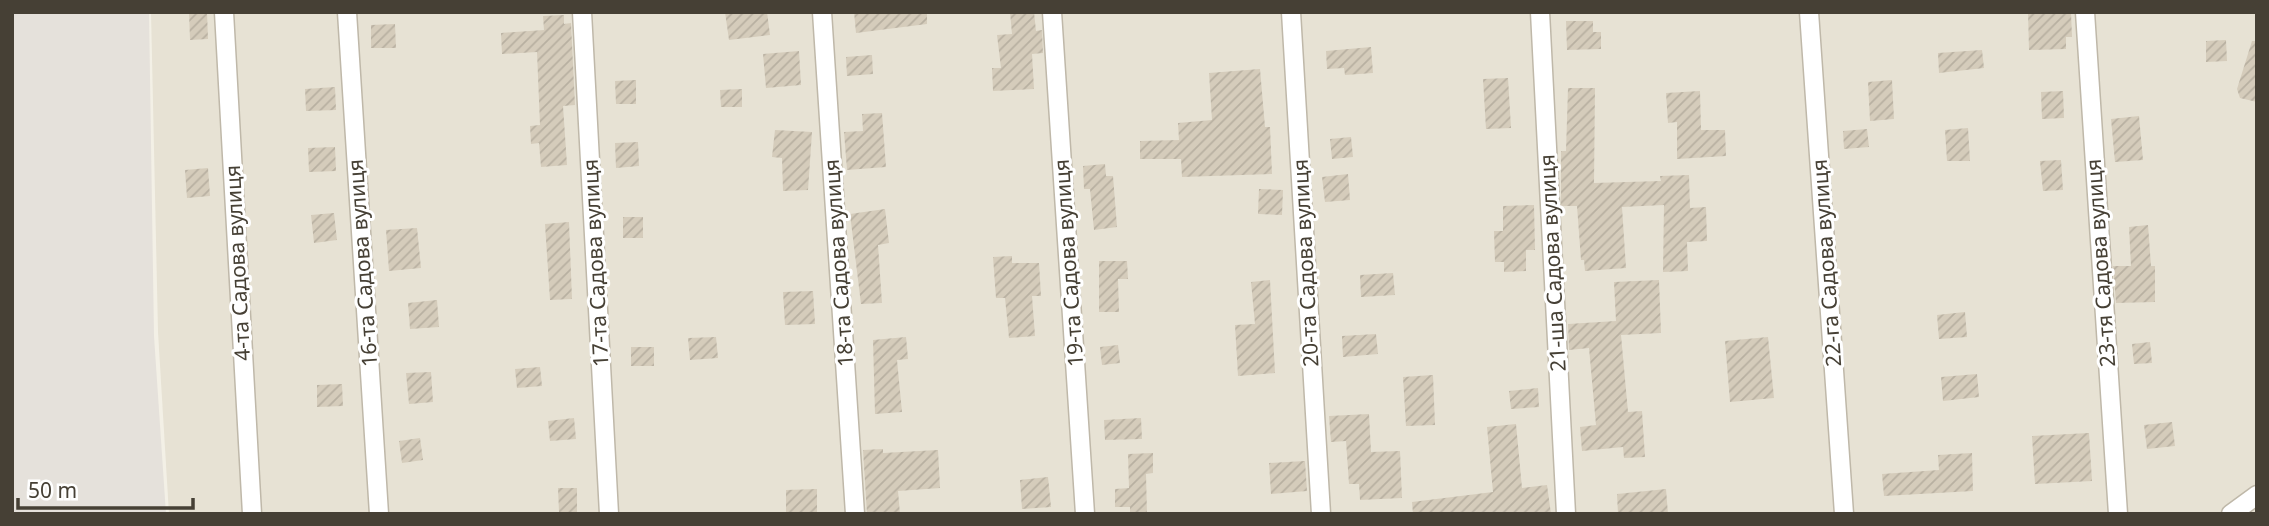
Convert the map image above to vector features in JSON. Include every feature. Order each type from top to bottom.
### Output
[{"type":"street","name":"4-та Садова вулиця","points":[[224,12],[252,514]]},
{"type":"street","name":"16-та Садова вулиця","points":[[347,12],[380,514]]},
{"type":"street","name":"17-та Садова вулиця","points":[[582,12],[609,514]]},
{"type":"street","name":"18-та Садова вулиця","points":[[822,12],[855,514]]},
{"type":"street","name":"19-та Садова вулиця","points":[[1052,12],[1085,514]]},
{"type":"street","name":"20-та Садова вулиця","points":[[1291,12],[1321,514]]},
{"type":"street","name":"21-ша Садова вулиця","points":[[1540,12],[1566,514]]},
{"type":"street","name":"22-га Садова вулиця","points":[[1809,12],[1844,514]]},
{"type":"street","name":"23-тя Садова вулиця","points":[[2085,12],[2118,514]]},
{"type":"street","points":[[2231,514],[2257,495]]},
{"type":"shaded area","points":[[12,12],[149,12],[154,336],[166,514],[12,514]]},
{"type":"shaded area","points":[[151,12],[2257,12],[2257,514],[169,514],[158,332]]},
{"type":"building","points":[[189,12],[207,12],[208,39],[190,40]]},
{"type":"building","points":[[725,12],[767,12],[770,35],[729,40]]},
{"type":"building","points":[[854,12],[927,12],[927,24],[856,33]]},
{"type":"building","points":[[1010,12],[1034,12],[1036,31],[1042,30],[1043,53],[1032,54],[1034,89],[993,91],[992,68],[1001,68],[997,35],[1012,34]]},
{"type":"building","points":[[2028,12],[2071,12],[2072,37],[2066,37],[2066,49],[2029,50]]},
{"type":"building","points":[[564,15],[564,24],[571,23],[575,105],[563,106],[567,165],[541,167],[539,143],[531,144],[530,126],[540,125],[537,52],[502,54],[501,33],[544,30],[543,16]]},
{"type":"building","points":[[1566,21],[1593,21],[1593,32],[1601,32],[1601,49],[1567,50]]},
{"type":"building","points":[[395,24],[396,48],[371,48],[371,25]]},
{"type":"building","points":[[2226,40],[2227,61],[2206,62],[2206,41]]},
{"type":"building","points":[[2252,41],[2257,41],[2257,102],[2240,98],[2237,89]]},
{"type":"building","points":[[1371,47],[1373,73],[1345,75],[1344,68],[1327,69],[1326,51]]},
{"type":"building","points":[[1982,50],[1984,68],[1939,73],[1938,53]]},
{"type":"building","points":[[799,51],[801,85],[766,88],[763,54]]},
{"type":"building","points":[[872,55],[873,74],[847,76],[846,57]]},
{"type":"building","points":[[1260,69],[1265,127],[1270,127],[1272,174],[1182,177],[1181,159],[1140,159],[1140,141],[1179,140],[1178,123],[1212,120],[1209,73]]},
{"type":"building","points":[[1508,78],[1511,128],[1486,129],[1483,79]]},
{"type":"building","points":[[636,80],[636,104],[616,104],[615,81]]},
{"type":"building","points":[[1892,80],[1894,119],[1870,121],[1868,82]]},
{"type":"building","points":[[335,87],[336,110],[306,111],[305,89]]},
{"type":"building","points":[[1568,88],[1595,88],[1594,183],[1661,181],[1660,176],[1689,175],[1690,208],[1706,207],[1707,241],[1687,242],[1688,271],[1663,272],[1664,205],[1622,207],[1626,268],[1585,271],[1584,260],[1581,260],[1577,206],[1561,206],[1561,151],[1566,151]]},
{"type":"building","points":[[742,89],[742,107],[721,107],[720,90]]},
{"type":"building","points":[[1700,91],[1701,130],[1725,130],[1726,156],[1677,159],[1677,122],[1668,123],[1666,93]]},
{"type":"building","points":[[2063,91],[2064,118],[2042,119],[2041,92]]},
{"type":"building","points":[[882,113],[886,167],[847,170],[844,132],[863,131],[862,114]]},
{"type":"building","points":[[2139,116],[2143,160],[2115,162],[2111,119]]},
{"type":"building","points":[[1968,128],[1970,161],[1947,161],[1945,130]]},
{"type":"building","points":[[1867,129],[1869,147],[1844,149],[1843,131]]},
{"type":"building","points":[[775,130],[812,132],[808,190],[783,191],[782,158],[772,157]]},
{"type":"building","points":[[1351,137],[1353,157],[1332,159],[1330,139]]},
{"type":"building","points":[[638,142],[639,166],[616,168],[615,143]]},
{"type":"building","points":[[335,147],[336,171],[309,172],[308,148]]},
{"type":"building","points":[[2061,160],[2063,190],[2043,191],[2040,161]]},
{"type":"building","points":[[1105,164],[1106,176],[1113,176],[1117,227],[1094,230],[1090,189],[1084,189],[1083,166]]},
{"type":"building","points":[[208,168],[210,196],[187,198],[185,170]]},
{"type":"building","points":[[1348,174],[1350,200],[1325,202],[1322,177]]},
{"type":"building","points":[[1259,189],[1283,190],[1282,215],[1258,214]]},
{"type":"building","points":[[1534,205],[1535,250],[1526,250],[1526,271],[1504,272],[1504,262],[1495,262],[1494,231],[1503,231],[1503,206]]},
{"type":"building","points":[[885,209],[889,243],[878,245],[882,303],[861,304],[850,214]]},
{"type":"building","points":[[334,213],[337,240],[314,243],[311,215]]},
{"type":"building","points":[[623,217],[643,217],[643,238],[623,238]]},
{"type":"building","points":[[569,222],[572,299],[550,300],[545,224]]},
{"type":"building","points":[[2148,225],[2151,266],[2155,266],[2155,302],[2116,303],[2113,266],[2131,266],[2129,227]]},
{"type":"building","points":[[417,228],[421,268],[389,271],[386,230]]},
{"type":"building","points":[[1012,256],[1012,263],[1039,263],[1041,296],[1032,296],[1035,336],[1009,338],[1005,298],[996,298],[993,257]]},
{"type":"building","points":[[1099,261],[1127,261],[1128,279],[1118,279],[1119,312],[1099,312]]},
{"type":"building","points":[[1393,273],[1395,295],[1361,297],[1360,275]]},
{"type":"building","points":[[1270,280],[1275,373],[1238,376],[1235,325],[1255,324],[1251,282]]},
{"type":"building","points":[[1659,280],[1661,333],[1621,335],[1628,412],[1642,411],[1645,457],[1624,458],[1623,447],[1582,451],[1580,427],[1596,425],[1589,348],[1569,350],[1568,324],[1616,321],[1614,282]]},
{"type":"building","points":[[813,291],[815,324],[785,325],[783,292]]},
{"type":"building","points":[[437,300],[439,327],[410,329],[408,303]]},
{"type":"building","points":[[1965,312],[1967,337],[1939,339],[1937,315]]},
{"type":"building","points":[[1376,334],[1378,354],[1343,357],[1342,336]]},
{"type":"building","points":[[716,337],[718,358],[690,360],[688,338]]},
{"type":"building","points":[[906,337],[908,359],[897,360],[902,412],[875,414],[873,340]]},
{"type":"building","points":[[1768,337],[1774,398],[1730,402],[1725,341]]},
{"type":"building","points":[[2150,342],[2152,363],[2134,364],[2132,344]]},
{"type":"building","points":[[1118,345],[1120,363],[1102,365],[1100,347]]},
{"type":"building","points":[[631,347],[654,347],[654,366],[631,366]]},
{"type":"building","points":[[540,367],[542,386],[517,388],[515,369]]},
{"type":"building","points":[[431,372],[433,402],[409,404],[406,373]]},
{"type":"building","points":[[1977,374],[1979,397],[1943,401],[1941,377]]},
{"type":"building","points":[[1433,375],[1435,425],[1406,426],[1403,377]]},
{"type":"building","points":[[342,384],[343,406],[317,407],[317,385]]},
{"type":"building","points":[[1538,388],[1539,407],[1511,409],[1509,391]]},
{"type":"building","points":[[1369,414],[1371,452],[1400,451],[1402,498],[1360,500],[1359,484],[1349,484],[1346,441],[1331,442],[1329,416]]},
{"type":"building","points":[[574,418],[576,439],[550,441],[548,421]]},
{"type":"building","points":[[1141,418],[1142,439],[1105,440],[1104,420]]},
{"type":"building","points":[[2172,422],[2175,446],[2147,449],[2144,425]]},
{"type":"building","points":[[1516,424],[1522,488],[1547,485],[1551,514],[1413,514],[1412,502],[1493,492],[1487,427]]},
{"type":"building","points":[[2089,433],[2092,481],[2035,484],[2032,436]]},
{"type":"building","points":[[420,438],[423,460],[402,463],[399,441]]},
{"type":"building","points":[[883,449],[883,453],[938,450],[940,488],[898,491],[900,514],[867,514],[863,450]]},
{"type":"building","points":[[1153,453],[1153,473],[1146,474],[1147,514],[1130,514],[1130,507],[1115,507],[1115,489],[1129,488],[1128,454]]},
{"type":"building","points":[[1972,453],[1973,491],[1884,496],[1882,474],[1939,470],[1938,455]]},
{"type":"building","points":[[1305,461],[1307,491],[1271,494],[1269,463]]},
{"type":"building","points":[[1048,477],[1051,507],[1022,509],[1020,480]]},
{"type":"building","points":[[558,488],[577,488],[577,512],[559,512]]},
{"type":"building","points":[[817,489],[817,514],[786,514],[786,490]]},
{"type":"building","points":[[1666,489],[1668,514],[1618,514],[1617,494]]}]
